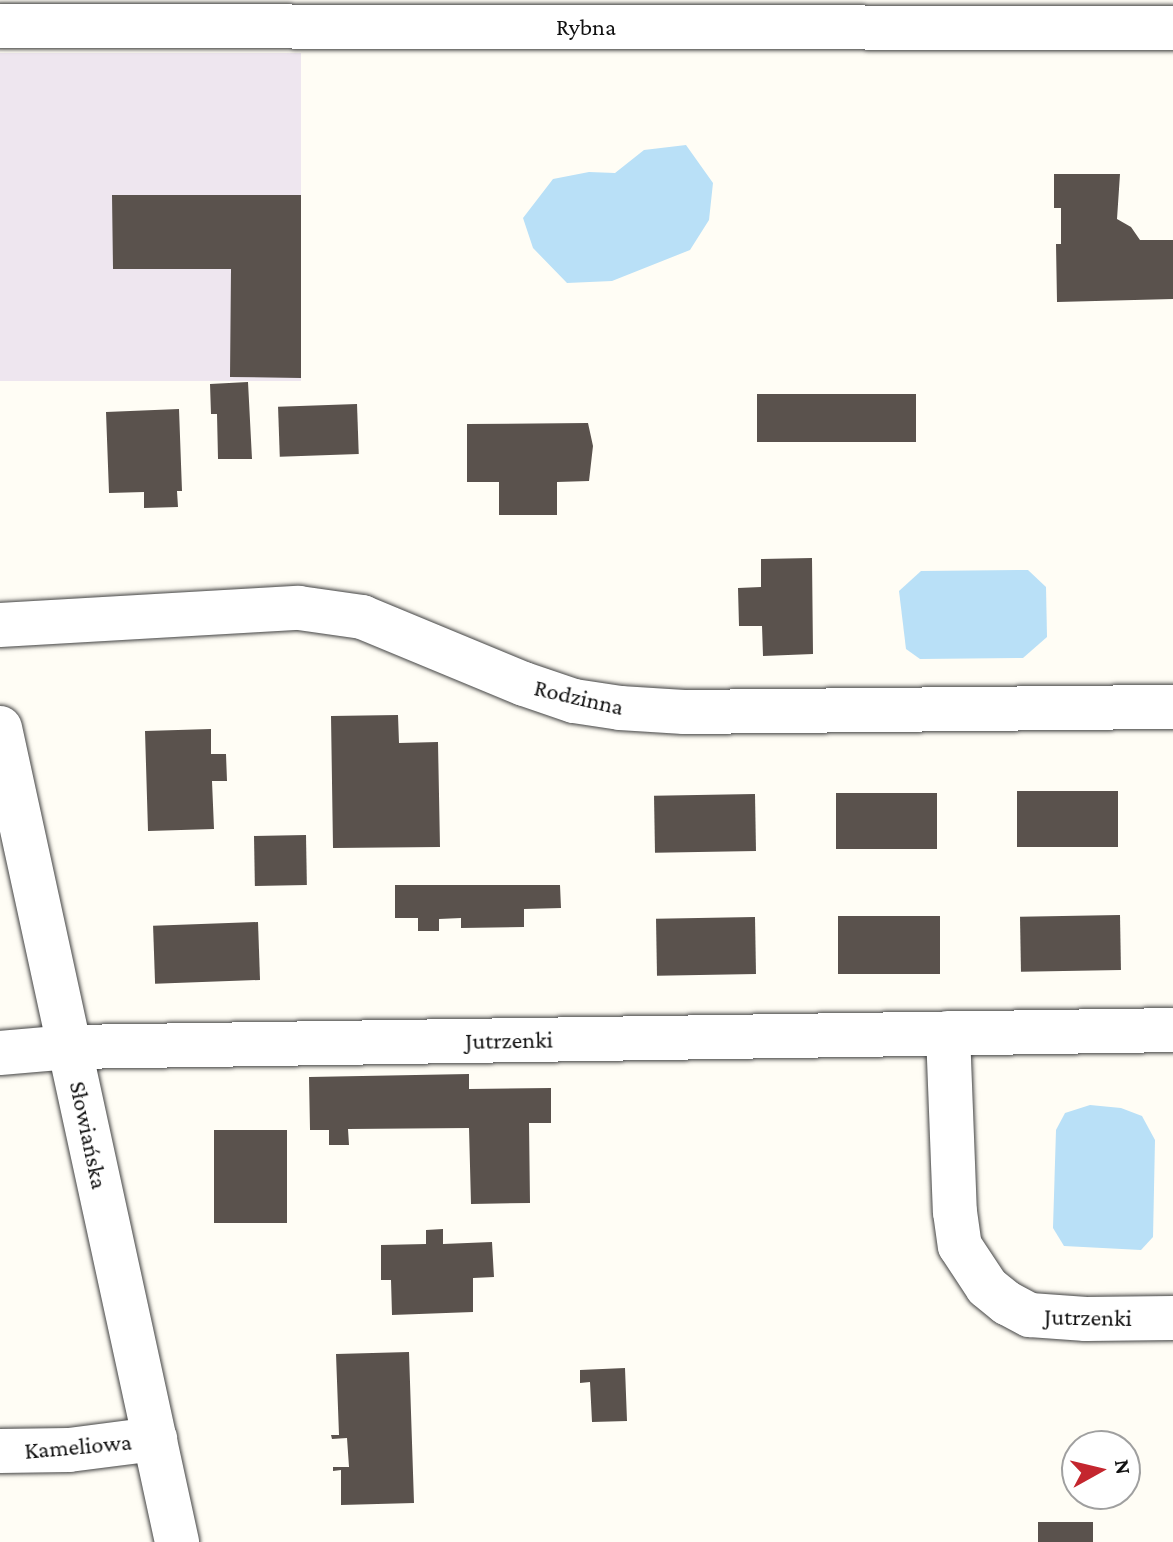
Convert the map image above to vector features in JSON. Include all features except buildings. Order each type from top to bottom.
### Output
[{"type":"street","name":"Rybna","points":[[0,26],[1173,28]]},
{"type":"street","name":"Rodzinna","points":[[0,625],[299,608],[362,617],[524,684],[574,701],[620,708],[684,712],[1173,707]]},
{"type":"street","name":"Słowiańska","points":[[0,728],[177,1542]]},
{"type":"street","name":"Jutrzenki","points":[[0,1053],[70,1047],[1173,1030]]},
{"type":"street","name":"Jutrzenki","points":[[948,1033],[955,1212],[960,1246],[987,1287],[1007,1303],[1030,1315],[1086,1319],[1173,1318]]},
{"type":"street","name":"Kameliowa","points":[[0,1451],[69,1450],[155,1439]]},
{"type":"shaded area","points":[[0,53],[301,53],[301,381],[0,381]]},
{"type":"water","points":[[686,145],[713,183],[709,220],[690,250],[612,281],[567,283],[533,248],[523,218],[553,179],[589,172],[615,173],[644,150]]},
{"type":"water","points":[[1028,570],[1046,587],[1047,637],[1023,658],[920,659],[906,649],[899,591],[921,571]]},
{"type":"water","points":[[1090,1105],[1121,1108],[1142,1116],[1155,1140],[1153,1237],[1141,1250],[1064,1246],[1053,1228],[1056,1130],[1065,1113]]}]
